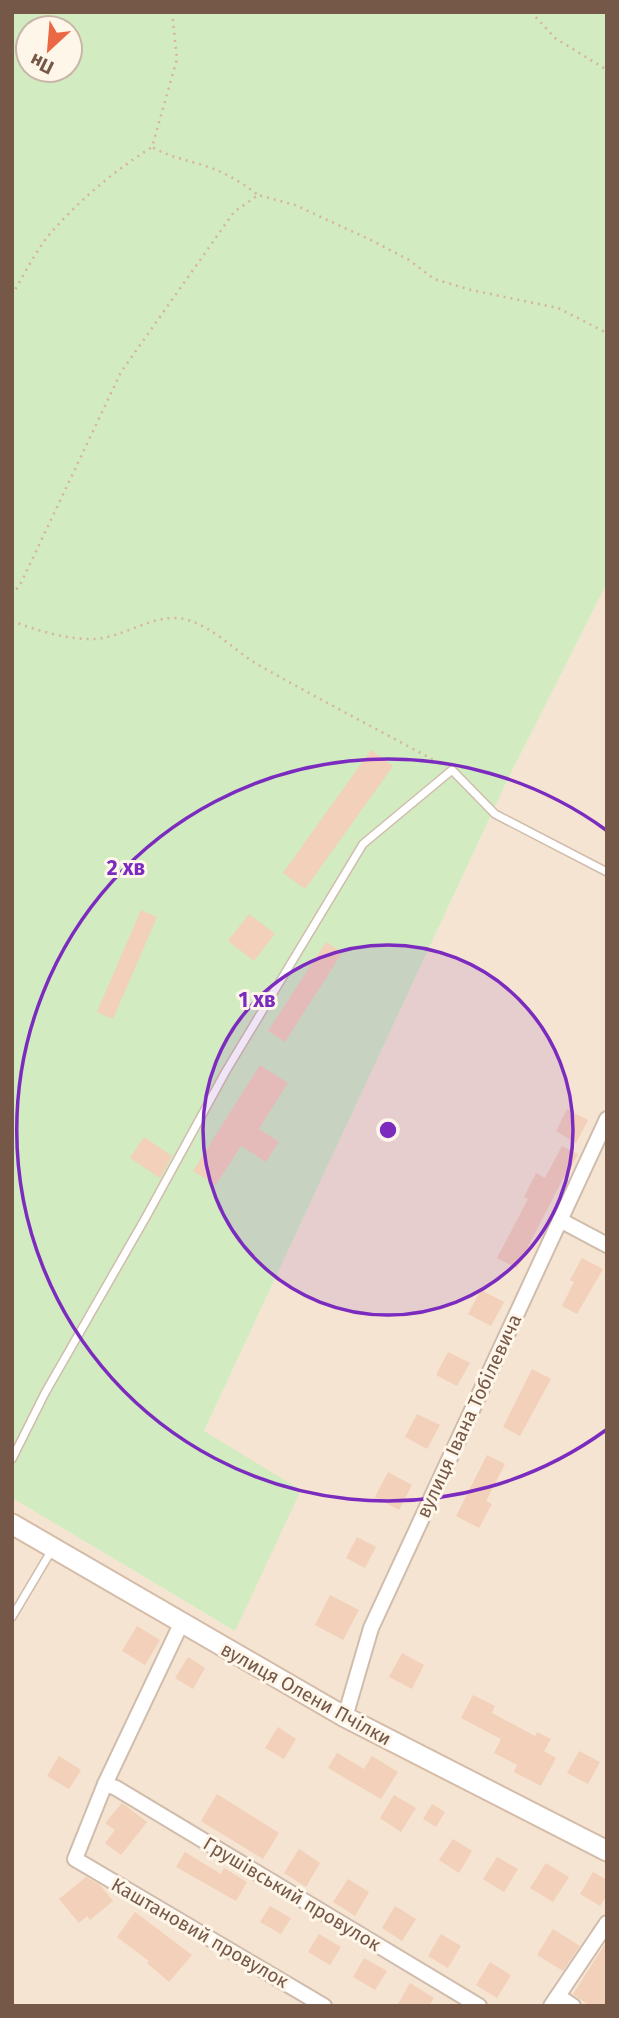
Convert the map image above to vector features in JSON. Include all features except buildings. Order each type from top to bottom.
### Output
[{"type":"street","name":"вулиця Івана Тобілевича","points":[[345,1717],[371,1628],[607,1119]]},
{"type":"street","points":[[560,1220],[607,1245]]},
{"type":"street","name":"вулиця Олени Пчілки","points":[[12,1524],[345,1717],[607,1851]]},
{"type":"street","points":[[105,1784],[181,1624]]},
{"type":"street","name":"Каштановий провулок","points":[[105,1784],[75,1860],[324,2006]]},
{"type":"street","name":"Грушівський провулок","points":[[105,1784],[116,1788],[479,2006]]},
{"type":"street","points":[[573,2006],[554,2001],[607,1923]]},
{"type":"lane","points":[[12,1459],[45,1392],[226,1071],[363,844],[452,770],[495,814],[607,872]]},
{"type":"lane","points":[[12,1617],[54,1546]]},
{"type":"path","points":[[12,295],[48,237],[89,194],[152,147],[177,59],[172,12]]},
{"type":"path","points":[[531,12],[555,38],[607,70]]},
{"type":"path","points":[[152,147],[170,158],[201,165],[238,180],[258,195],[295,205],[340,226],[409,260],[434,279],[471,290],[558,308],[607,333]]},
{"type":"path","points":[[12,595],[21,583],[71,481],[121,372],[234,212],[258,195]]},
{"type":"path","points":[[12,621],[36,630],[91,640],[161,619],[187,620],[219,636],[253,661],[452,770]]},
{"type":"shaded area","points":[[607,583],[607,2006],[12,2006],[12,1498],[235,1631],[204,1431],[506,783]]},
{"type":"green space","points":[[12,12],[607,12],[607,583],[506,783],[204,1431],[301,1490],[235,1631],[12,1498]]}]
